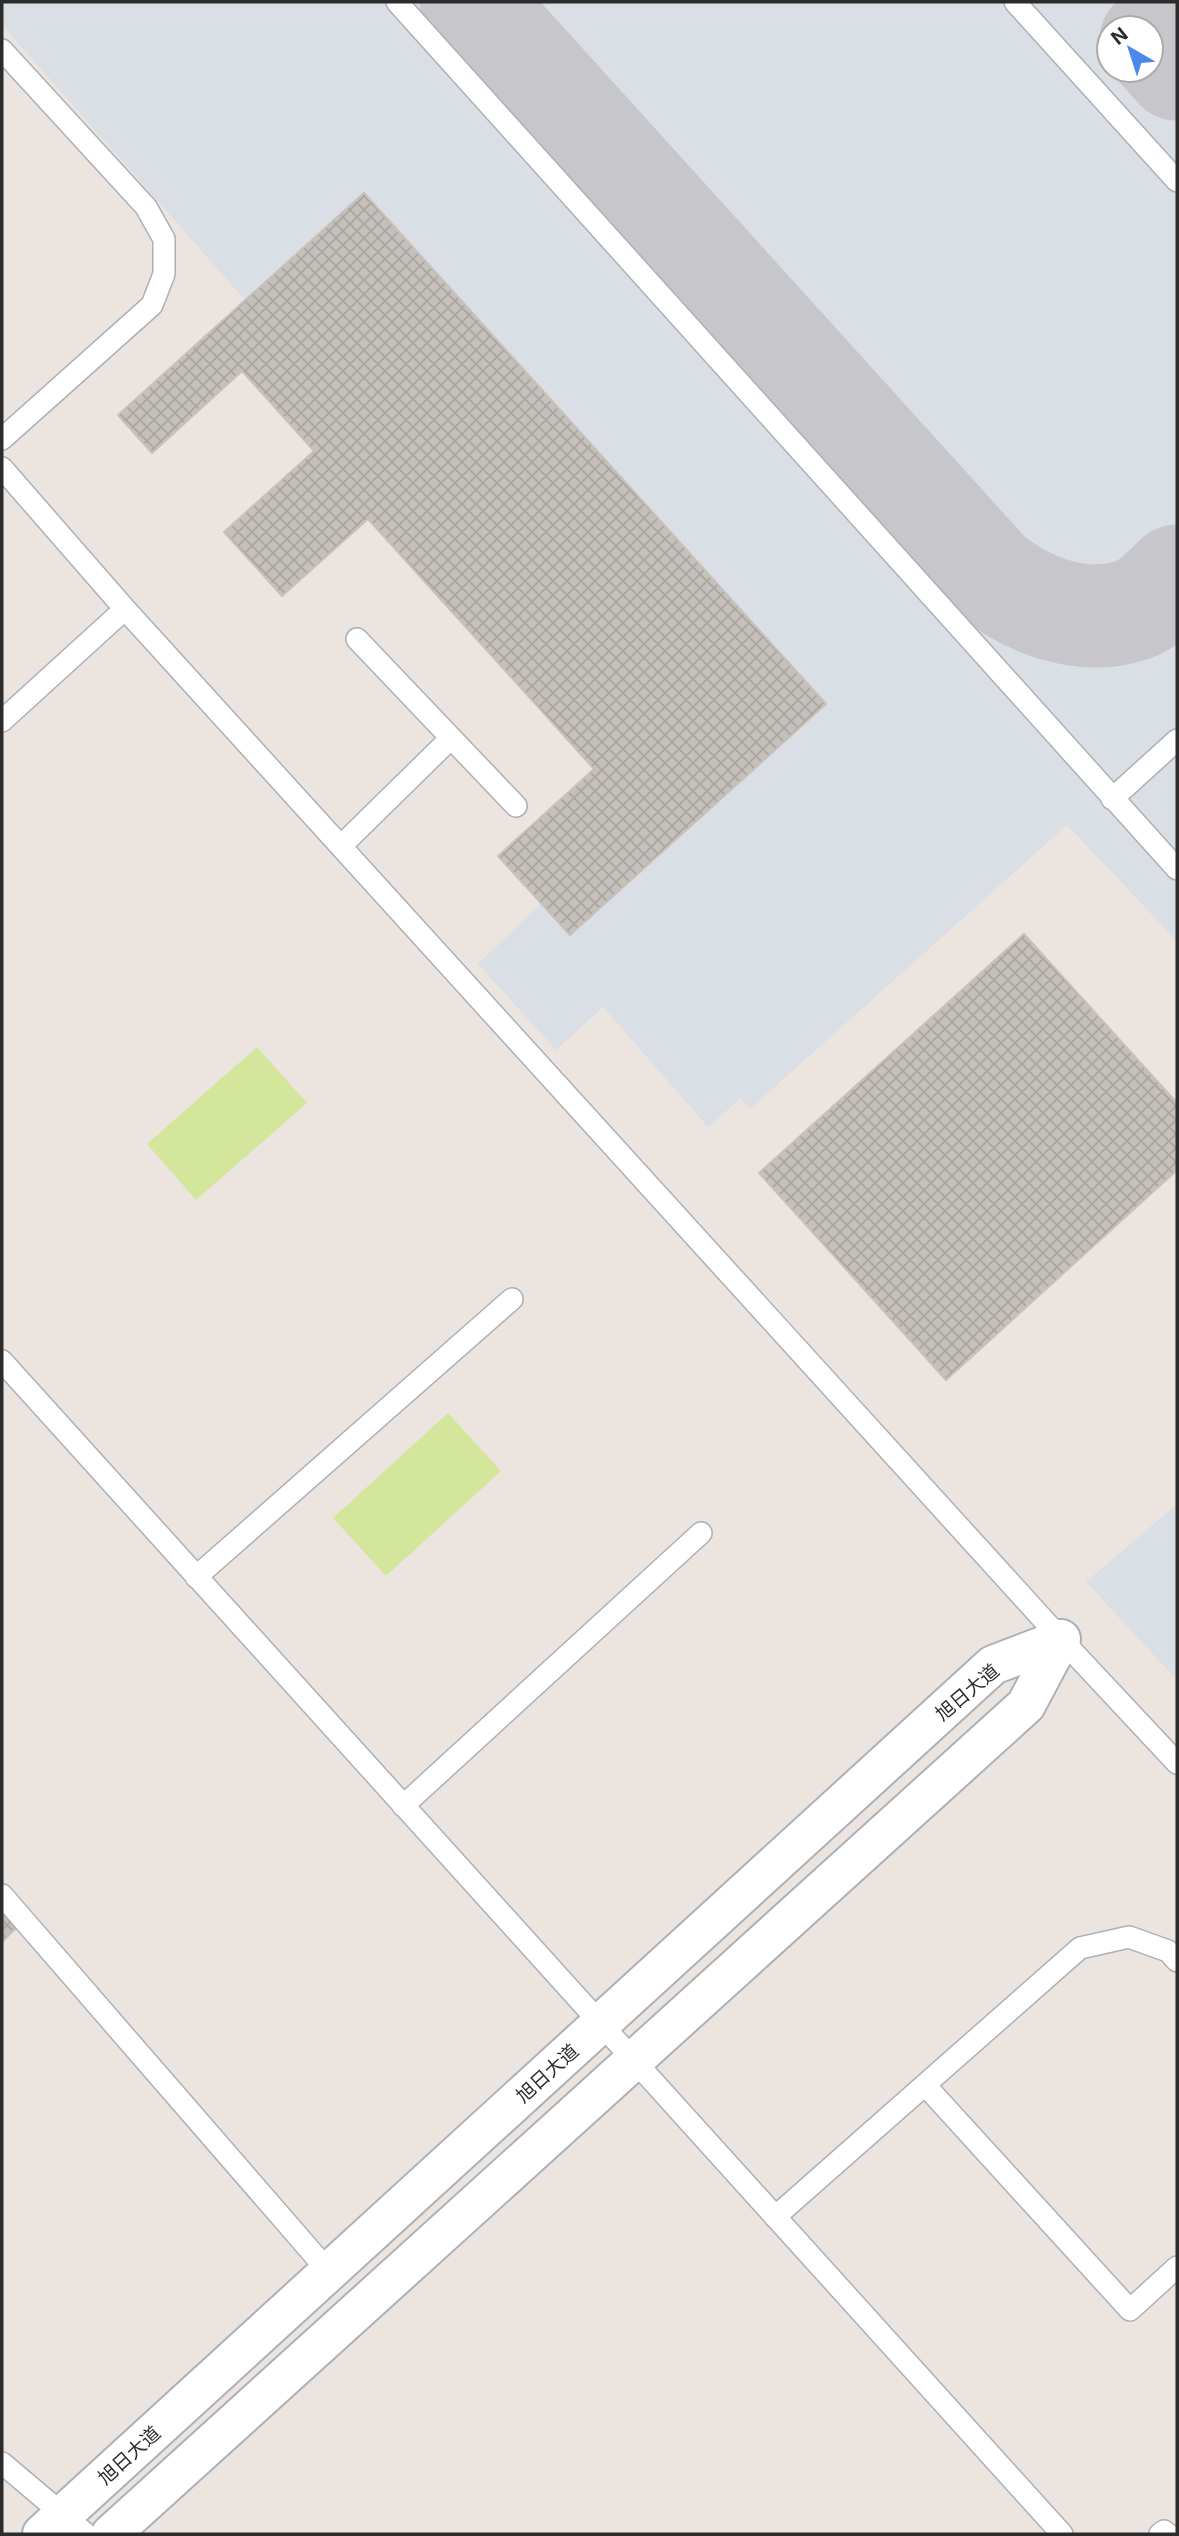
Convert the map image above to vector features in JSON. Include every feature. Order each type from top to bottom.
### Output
[{"type":"main road","name":"旭日大道","points":[[64,2528],[329,2272],[993,1665],[1061,1639]]},
{"type":"main road","points":[[111,2534],[1026,1705],[1061,1639]]},
{"type":"lane","points":[[397,2],[1177,869]]},
{"type":"lane","points":[[1016,2],[1177,181]]},
{"type":"lane","points":[[2,50],[146,207],[164,239],[164,274],[152,305],[2,439]]},
{"type":"lane","points":[[2,468],[125,609],[1061,1639],[1177,1763]]},
{"type":"lane","points":[[4,714],[125,609]]},
{"type":"lane","points":[[357,639],[516,807]]},
{"type":"lane","points":[[341,846],[451,738]]},
{"type":"lane","points":[[1112,799],[1177,740]]},
{"type":"lane","points":[[197,1577],[512,1299]]},
{"type":"lane","points":[[2,1361],[1062,2534]]},
{"type":"lane","points":[[403,1806],[701,1533]]},
{"type":"lane","points":[[2,1895],[329,2272]]},
{"type":"lane","points":[[775,2217],[1080,1948],[1129,1937],[1168,1951],[1177,1961]]},
{"type":"lane","points":[[925,2085],[1130,2309],[1177,2267]]},
{"type":"lane","points":[[2,2463],[64,2528]]},
{"type":"lane","points":[[1160,2534],[1164,2531],[1168,2534]]},
{"type":"shaded area","points":[[2,2],[1177,2],[1177,941],[1067,825],[750,1109],[741,1098],[708,1127],[603,1007],[556,1050],[478,964],[541,904],[498,856],[594,769],[368,519],[282,596],[224,533],[314,451],[243,371],[152,453],[118,415],[245,300],[2,25]]},
{"type":"shaded area","points":[[1177,1504],[1177,1680],[1086,1582]]},
{"type":"green space","points":[[257,1047],[307,1103],[196,1200],[147,1144]]},
{"type":"green space","points":[[448,1413],[501,1471],[386,1576],[333,1518]]},
{"type":"building","points":[[364,193],[826,704],[570,935],[498,856],[594,769],[368,519],[282,596],[224,532],[314,451],[242,371],[152,453],[118,415]]},
{"type":"building","points":[[1024,934],[1177,1103],[1177,1170],[946,1380],[759,1173]]},
{"type":"building","points":[[2,1906],[19,1925],[2,1942]]},
{"type":"taxiway","points":[[471,2],[990,575],[1038,604],[1055,610],[1092,616],[1136,609],[1177,576]]},
{"type":"taxiway","points":[[1165,56],[1177,69]]}]
